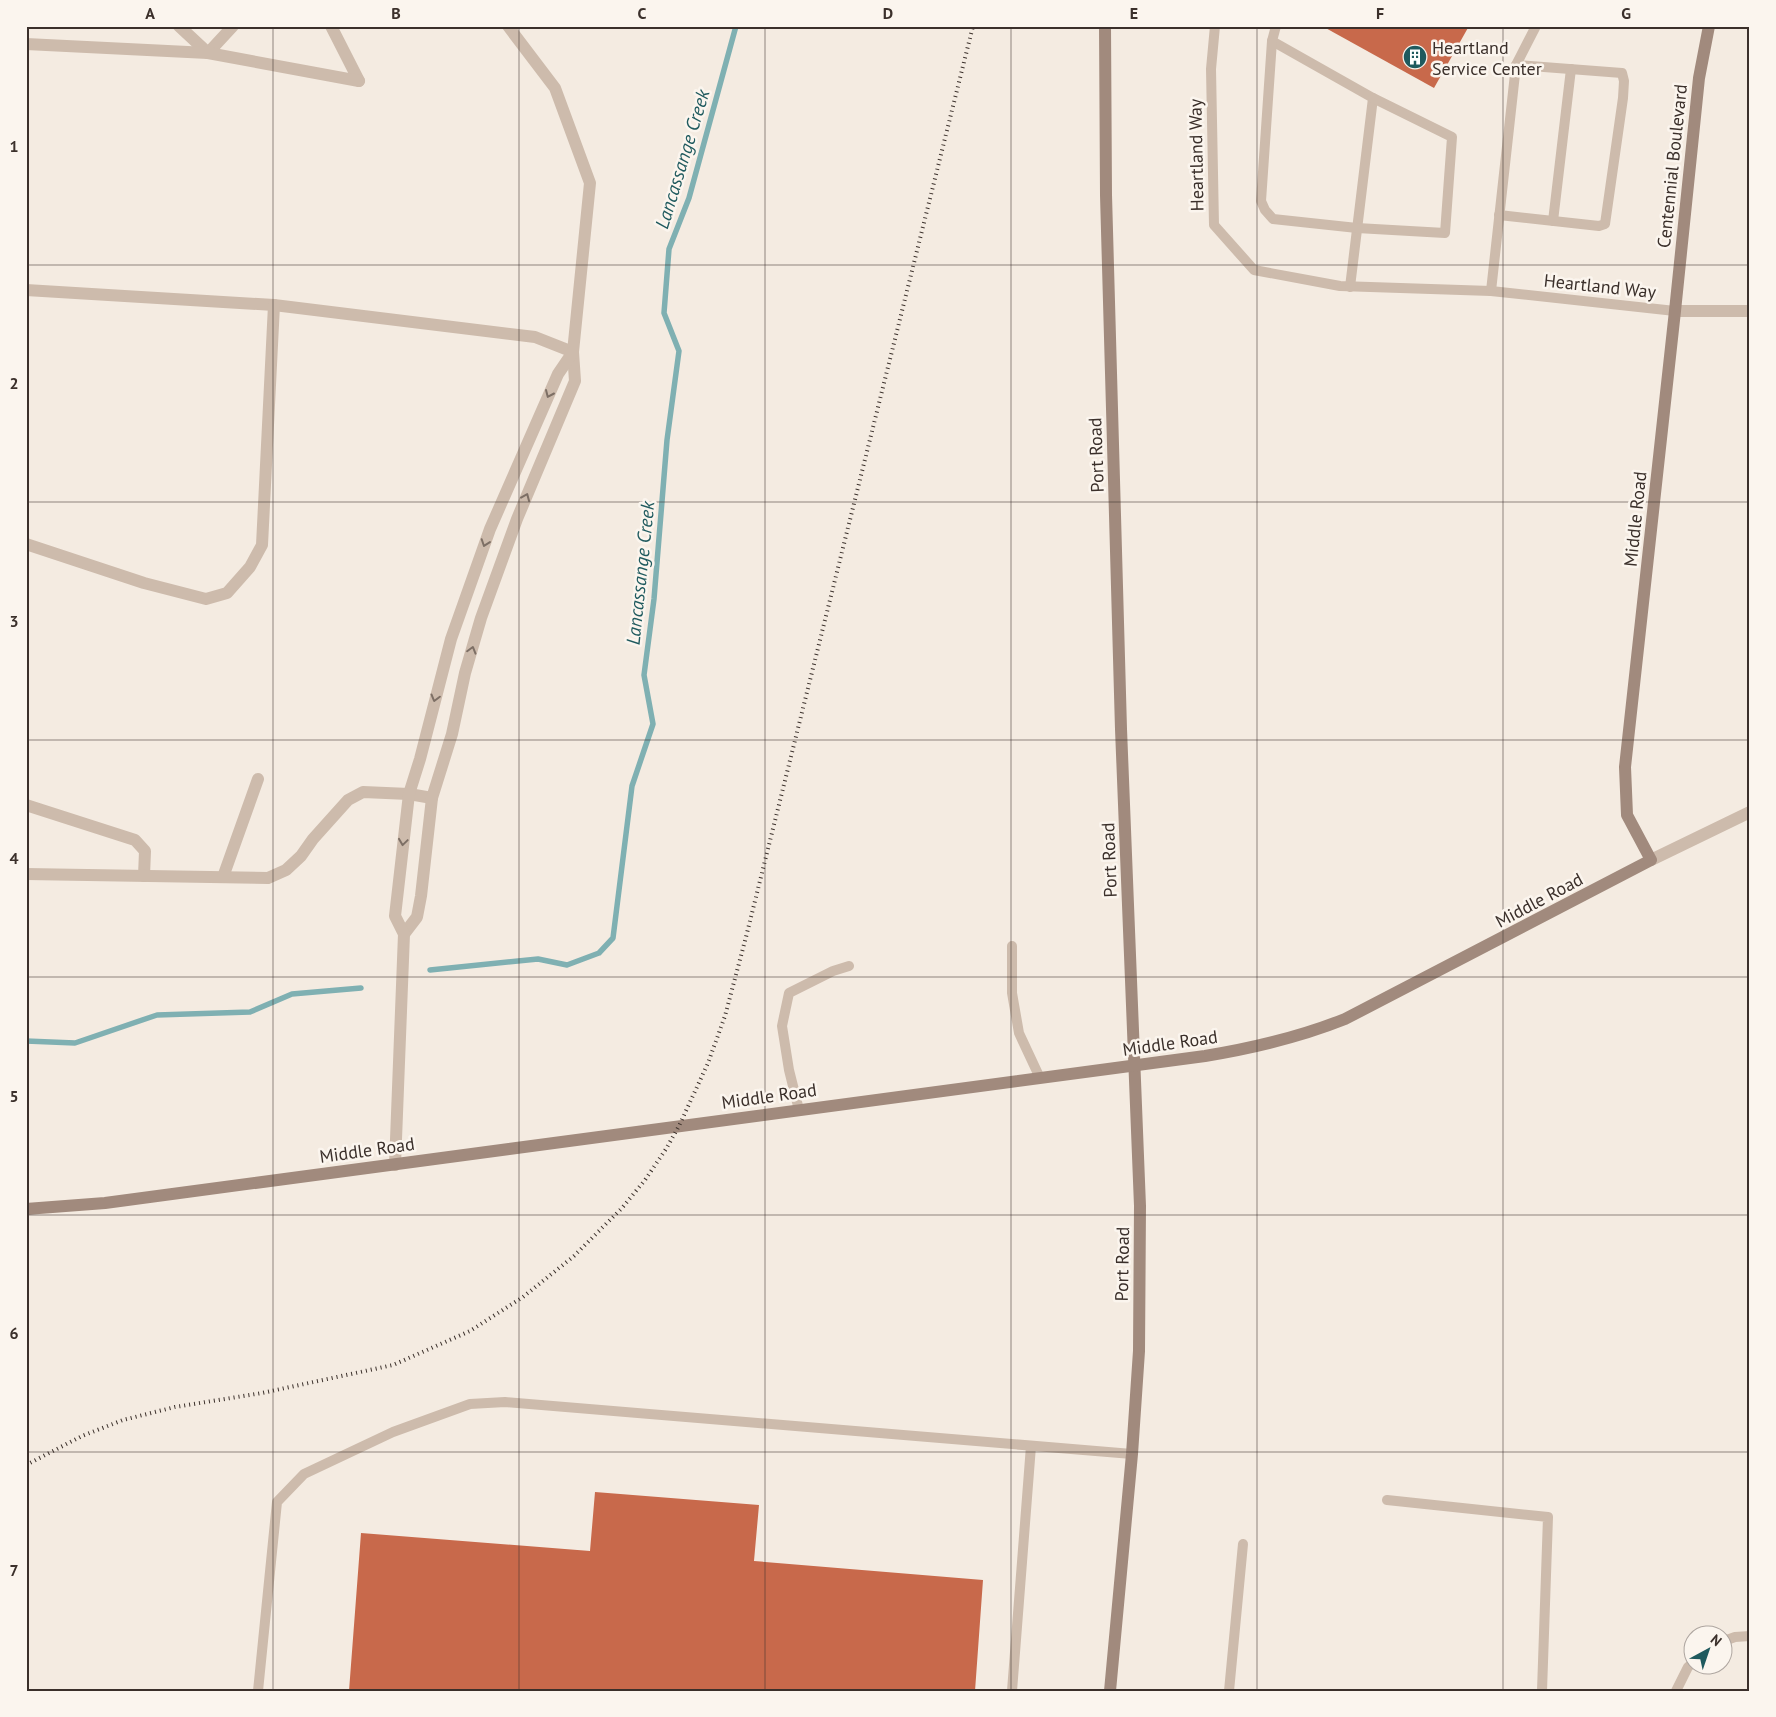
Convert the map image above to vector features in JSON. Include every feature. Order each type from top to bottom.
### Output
[{"type":"main road","name":"Port Road","points":[[1105,26],[1106,196],[1120,709],[1140,1206],[1139,1351],[1132,1454],[1110,1691]]},
{"type":"main road","name":"Centennial Boulevard","points":[[1675,310],[1699,78],[1709,26]]},
{"type":"main road","name":"Middle Road","points":[[26,1210],[105,1203],[395,1165],[1205,1056],[1256,1047],[1301,1035],[1336,1022],[1502,939],[1651,860],[1627,815],[1625,767],[1675,310]]},
{"type":"street","points":[[179,26],[208,53]]},
{"type":"street","points":[[208,53],[233,26]]},
{"type":"street","points":[[26,44],[208,53],[359,81],[332,26]]},
{"type":"street","points":[[404,934],[417,917],[432,798],[452,734],[465,673],[481,618],[517,519],[575,381],[573,352],[590,184],[555,88],[508,26]]},
{"type":"street","points":[[26,290],[274,305],[535,337],[573,352]]},
{"type":"street","points":[[26,544],[144,583],[206,598],[227,593],[250,567],[262,545],[274,305]]},
{"type":"street","points":[[1675,310],[1750,310]]},
{"type":"street","points":[[395,1165],[404,934],[395,916],[409,794],[420,760],[451,639],[490,529],[558,374],[573,352]]},
{"type":"street","points":[[223,877],[258,780]]},
{"type":"street","points":[[26,874],[268,878],[286,870],[301,856],[313,839],[348,800],[363,792],[409,794],[432,798]]},
{"type":"street","points":[[26,805],[135,840],[145,851],[144,876]]},
{"type":"street","points":[[1651,860],[1750,812]]},
{"type":"lane","name":"Heartland Way","points":[[1216,26],[1211,70],[1214,225],[1254,270],[1350,287],[1491,291],[1675,310]]},
{"type":"lane","points":[[1272,40],[1373,98],[1452,137],[1446,233],[1357,228],[1273,219],[1265,210],[1261,201],[1272,40],[1276,26]]},
{"type":"lane","points":[[1491,291],[1516,65],[1536,26]]},
{"type":"lane","points":[[1500,215],[1599,226],[1605,224],[1623,98],[1624,81],[1622,73],[1516,65]]},
{"type":"lane","points":[[1553,221],[1571,70]]},
{"type":"lane","points":[[1350,287],[1373,98]]},
{"type":"lane","points":[[1012,946],[1012,993],[1019,1033],[1040,1078]]},
{"type":"lane","points":[[799,1110],[782,1026],[789,993],[833,971],[849,966]]},
{"type":"lane","points":[[258,1691],[277,1502],[304,1474],[393,1432],[470,1404],[506,1402],[1132,1454]]},
{"type":"lane","points":[[1012,1691],[1031,1446]]},
{"type":"lane","points":[[1387,1500],[1548,1516],[1542,1691]]},
{"type":"lane","points":[[1229,1691],[1243,1544]]},
{"type":"lane","points":[[1734,1637],[1750,1636]]},
{"type":"lane","points":[[1676,1691],[1684,1674]]},
{"type":"building","name":"Heartland Service Center","points":[[1322,26],[1469,26],[1434,88]]},
{"type":"building","points":[[595,1492],[759,1505],[754,1561],[983,1580],[975,1691],[349,1691],[361,1533],[590,1551]]},
{"type":"waterway","name":"Lancassange Creek","points":[[430,970],[538,959],[567,965],[599,953],[613,938],[632,786],[653,724],[644,675],[654,599],[667,440],[679,351],[664,313],[669,249],[689,198],[736,26]]},
{"type":"waterway","name":"Lancassange Creek","points":[[26,1041],[75,1043],[157,1015],[250,1012],[292,994],[361,988]]},
{"type":"railway","points":[[26,1465],[82,1436],[123,1420],[175,1407],[262,1393],[393,1365],[470,1331],[523,1297],[574,1256],[622,1208],[645,1180],[666,1149],[679,1126],[708,1063],[725,1016],[973,26]]},
{"type":"place","name":"Heartland Service Center","points":[[1415,57]]}]
